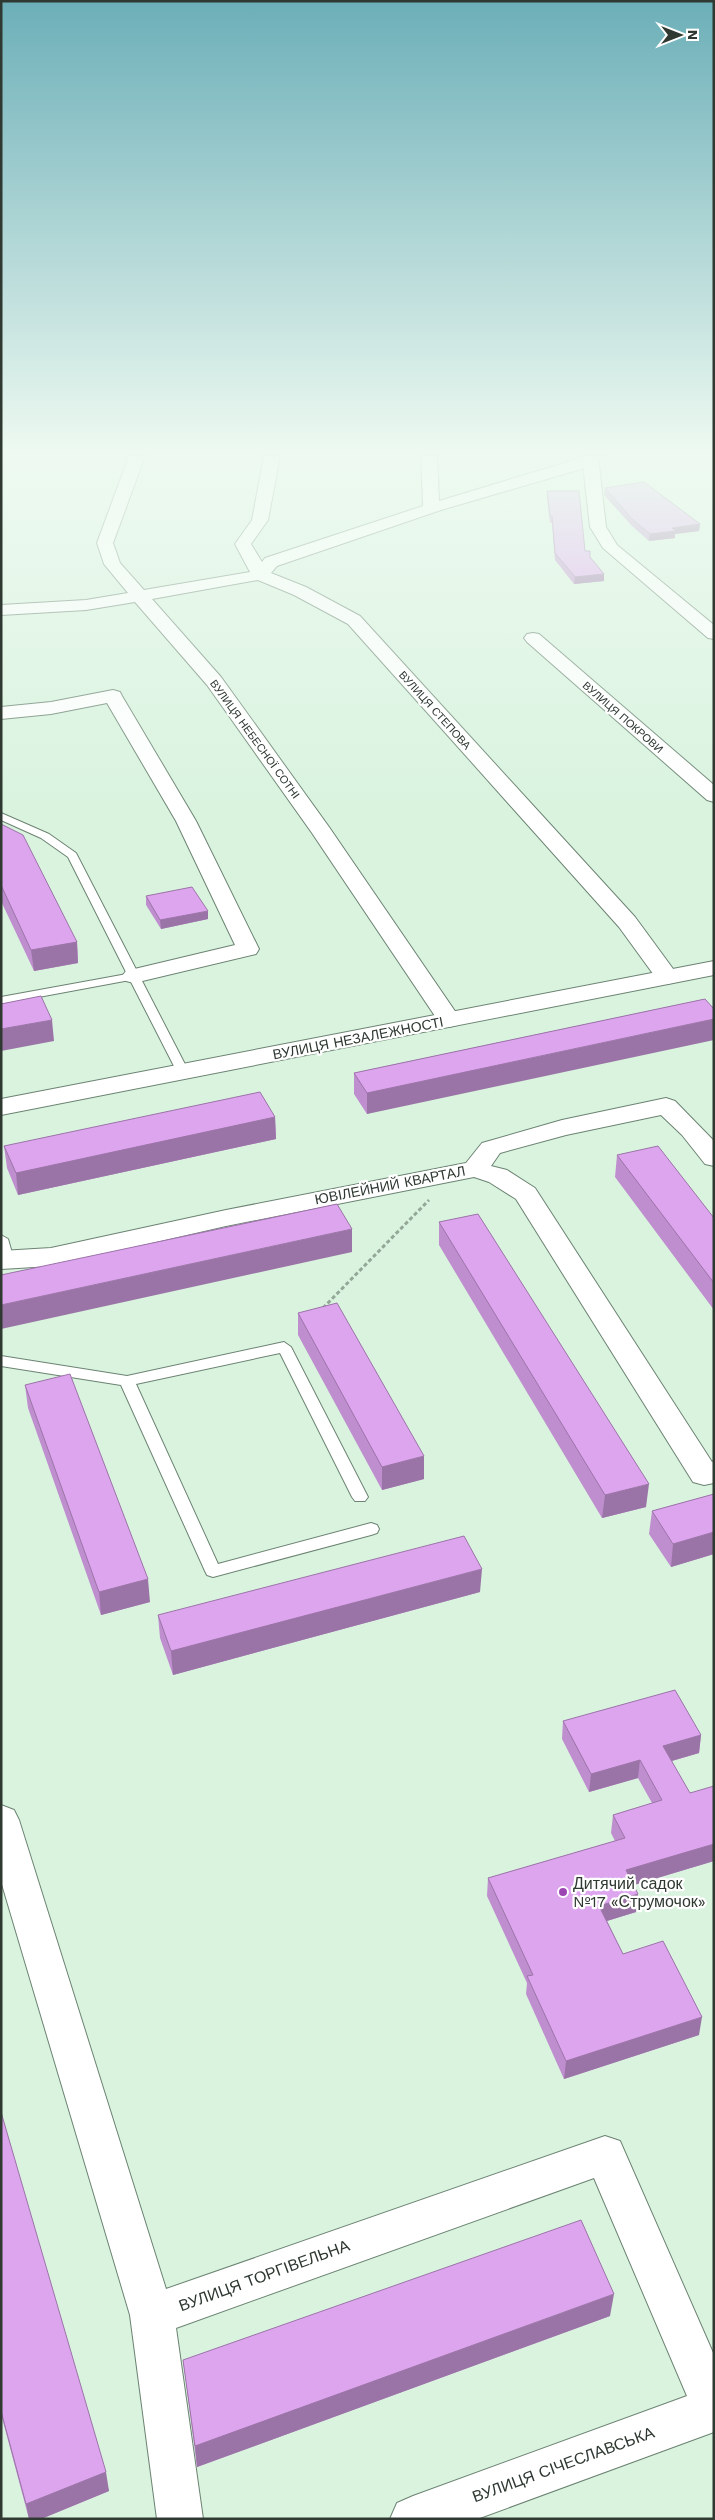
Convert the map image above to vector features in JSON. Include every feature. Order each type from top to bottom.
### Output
[{"type":"street","name":"ВУЛИЦЯ НЕБЕСНОЇ СОТНІ","points":[[120,574],[214,681],[322,831],[449,1020]]},
{"type":"street","points":[[642,574],[714,634]]},
{"type":"street","points":[[1,610],[86,605],[260,575]]},
{"type":"street","name":"ВУЛИЦЯ СТЕПОВА","points":[[260,575],[300,591],[354,620],[627,922],[667,977]]},
{"type":"street","name":"ВУЛИЦЯ ПОКРОВИ","points":[[533,638],[714,796]]},
{"type":"street","points":[[1,713],[51,708],[113,696],[186,821],[248,949],[134,976]]},
{"type":"street","name":"ВУЛИЦЯ НЕЗАЛЕЖНОСТІ","points":[[1,1107],[714,968]]},
{"type":"street","points":[[465,1170],[491,1148],[562,1128],[666,1106],[691,1130],[714,1158]]},
{"type":"street","name":"ЮВІЛЕЙНИЙ КВАРТАЛ","points":[[1,1259],[51,1257],[226,1218],[465,1170],[498,1176],[526,1194],[704,1474],[714,1472]]},
{"type":"street","points":[[1,1820],[152,2315],[180,2519]]},
{"type":"street","name":"ВУЛИЦЯ ТОРГІВЕЛЬНА","points":[[152,2315],[604,2155],[714,2408]]},
{"type":"street","name":"ВУЛИЦЯ СІЧЕСЛАВСЬКА","points":[[413,2519],[714,2408]]},
{"type":"lane","points":[[1,816],[45,836],[72,855],[183,1072]]},
{"type":"lane","points":[[1,1000],[134,976]]},
{"type":"lane","points":[[1,1239],[5,1252],[1,1259]]},
{"type":"lane","points":[[1,1362],[127,1381],[284,1347],[360,1497]]},
{"type":"lane","points":[[127,1381],[214,1571],[371,1529]]},
{"type":"path","points":[[318,1312],[465,1170]]},
{"type":"building","points":[[572,574],[604,574],[575,577]]},
{"type":"building","points":[[1,824],[23,835],[77,942],[31,950],[1,885]]},
{"type":"building","points":[[192,887],[208,911],[160,920],[146,896]]},
{"type":"building","points":[[41,996],[52,1020],[1,1029],[1,1004]]},
{"type":"building","points":[[705,999],[714,1009],[714,1019],[367,1093],[354,1073]]},
{"type":"building","points":[[260,1092],[275,1117],[16,1173],[4,1146]]},
{"type":"building","points":[[658,1146],[714,1218],[714,1283],[617,1155]]},
{"type":"building","points":[[337,1204],[352,1229],[1,1305],[1,1275]]},
{"type":"building","points":[[478,1214],[649,1484],[605,1495],[439,1222]]},
{"type":"building","points":[[337,1303],[424,1456],[382,1467],[298,1313]]},
{"type":"building","points":[[70,1374],[148,1579],[99,1592],[25,1385]]},
{"type":"building","points":[[714,1494],[714,1532],[673,1544],[652,1511]]},
{"type":"building","points":[[464,1536],[482,1569],[171,1651],[158,1615]]},
{"type":"building","name":"Дитячий садок №17 «Струмочок»","points":[[675,1690],[701,1735],[663,1746],[690,1793],[714,1786],[714,1844],[626,1870],[638,1894],[599,1906],[623,1954],[663,1941],[702,2017],[566,2061],[527,1976],[533,1975],[488,1878],[625,1838],[613,1815],[662,1800],[640,1760],[591,1774],[563,1721]]},
{"type":"building","points":[[1,2112],[106,2472],[26,2504],[1,2411]]},
{"type":"building","points":[[581,2220],[614,2294],[195,2446],[183,2360]]},
{"type":"place","name":"Дитячий садок №17 «Струмочок»","points":[[563,1892]]}]
